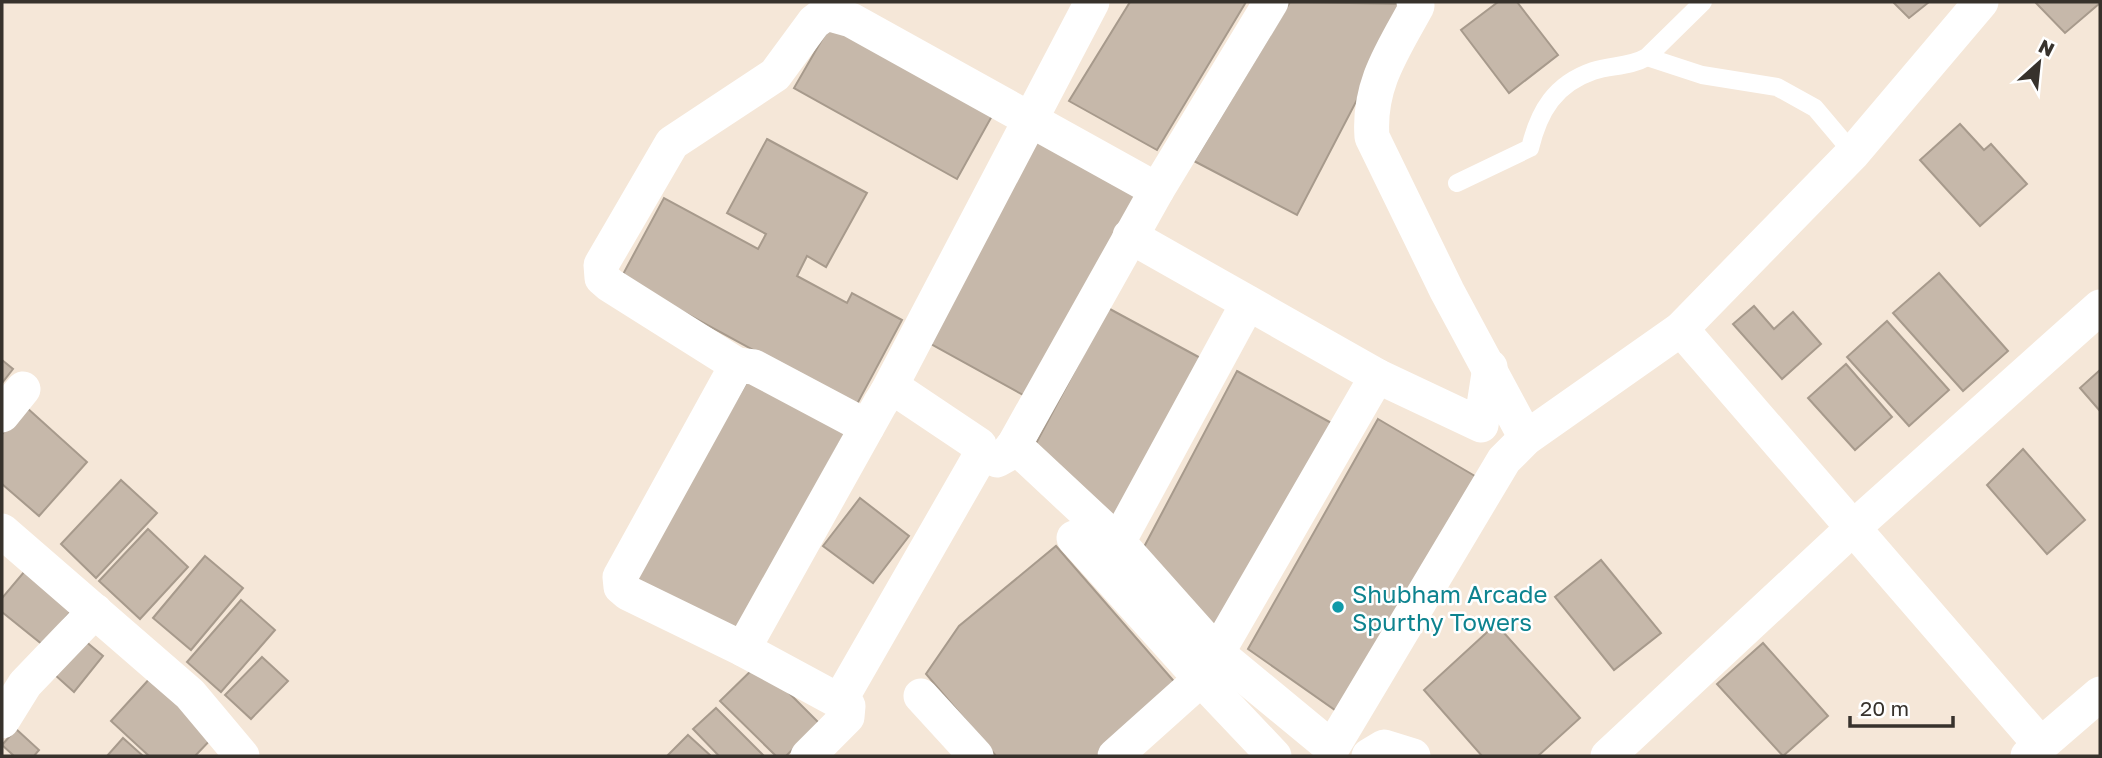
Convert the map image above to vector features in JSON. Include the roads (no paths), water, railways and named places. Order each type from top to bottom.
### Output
[{"type":"street","points":[[743,649],[887,393],[1091,2]]},
{"type":"street","points":[[978,460],[995,461],[1006,455],[1014,444],[1130,236],[1271,2]]},
{"type":"street","points":[[1429,2],[1417,6],[1380,78],[1370,110],[1372,137],[1447,291],[1490,368],[1521,444]]},
{"type":"street","points":[[1074,538],[1209,666],[1332,748],[1504,460],[1521,444],[1681,329],[1853,153],[1981,2]]},
{"type":"street","points":[[867,427],[754,367],[737,365],[602,278],[601,265],[672,144],[775,75],[814,22],[826,13],[841,14],[1157,190]]},
{"type":"street","points":[[1130,236],[1377,376],[1483,414],[1521,444]]},
{"type":"street","points":[[1118,542],[1248,303]]},
{"type":"street","points":[[1608,756],[1853,528],[2100,307]]},
{"type":"street","points":[[1681,329],[1853,528],[2035,750],[2100,694]]},
{"type":"street","points":[[737,365],[620,577],[621,587],[848,706],[847,716],[808,756]]},
{"type":"street","points":[[1484,495],[1487,473],[1483,414],[1490,368]]},
{"type":"street","points":[[1115,756],[1209,666],[1377,376]]},
{"type":"street","points":[[839,702],[978,460],[979,445],[900,392],[887,393]]},
{"type":"street","points":[[1014,444],[1118,542],[1274,756]]},
{"type":"street","points":[[2,531],[190,694],[234,754]]},
{"type":"street","points":[[2,721],[25,684],[95,611]]},
{"type":"street","points":[[921,695],[976,756]]},
{"type":"street","points":[[1369,756],[1384,747],[1413,756]]},
{"type":"lane","points":[[1457,183],[1530,148],[1544,106],[1561,88],[1593,71],[1636,64],[1647,57],[1703,2]]},
{"type":"lane","points":[[1647,57],[1702,75],[1777,87],[1815,108],[1853,153]]},
{"type":"place","name":"Shubham Arcade Spurthy Towers","points":[[1338,607]]}]
